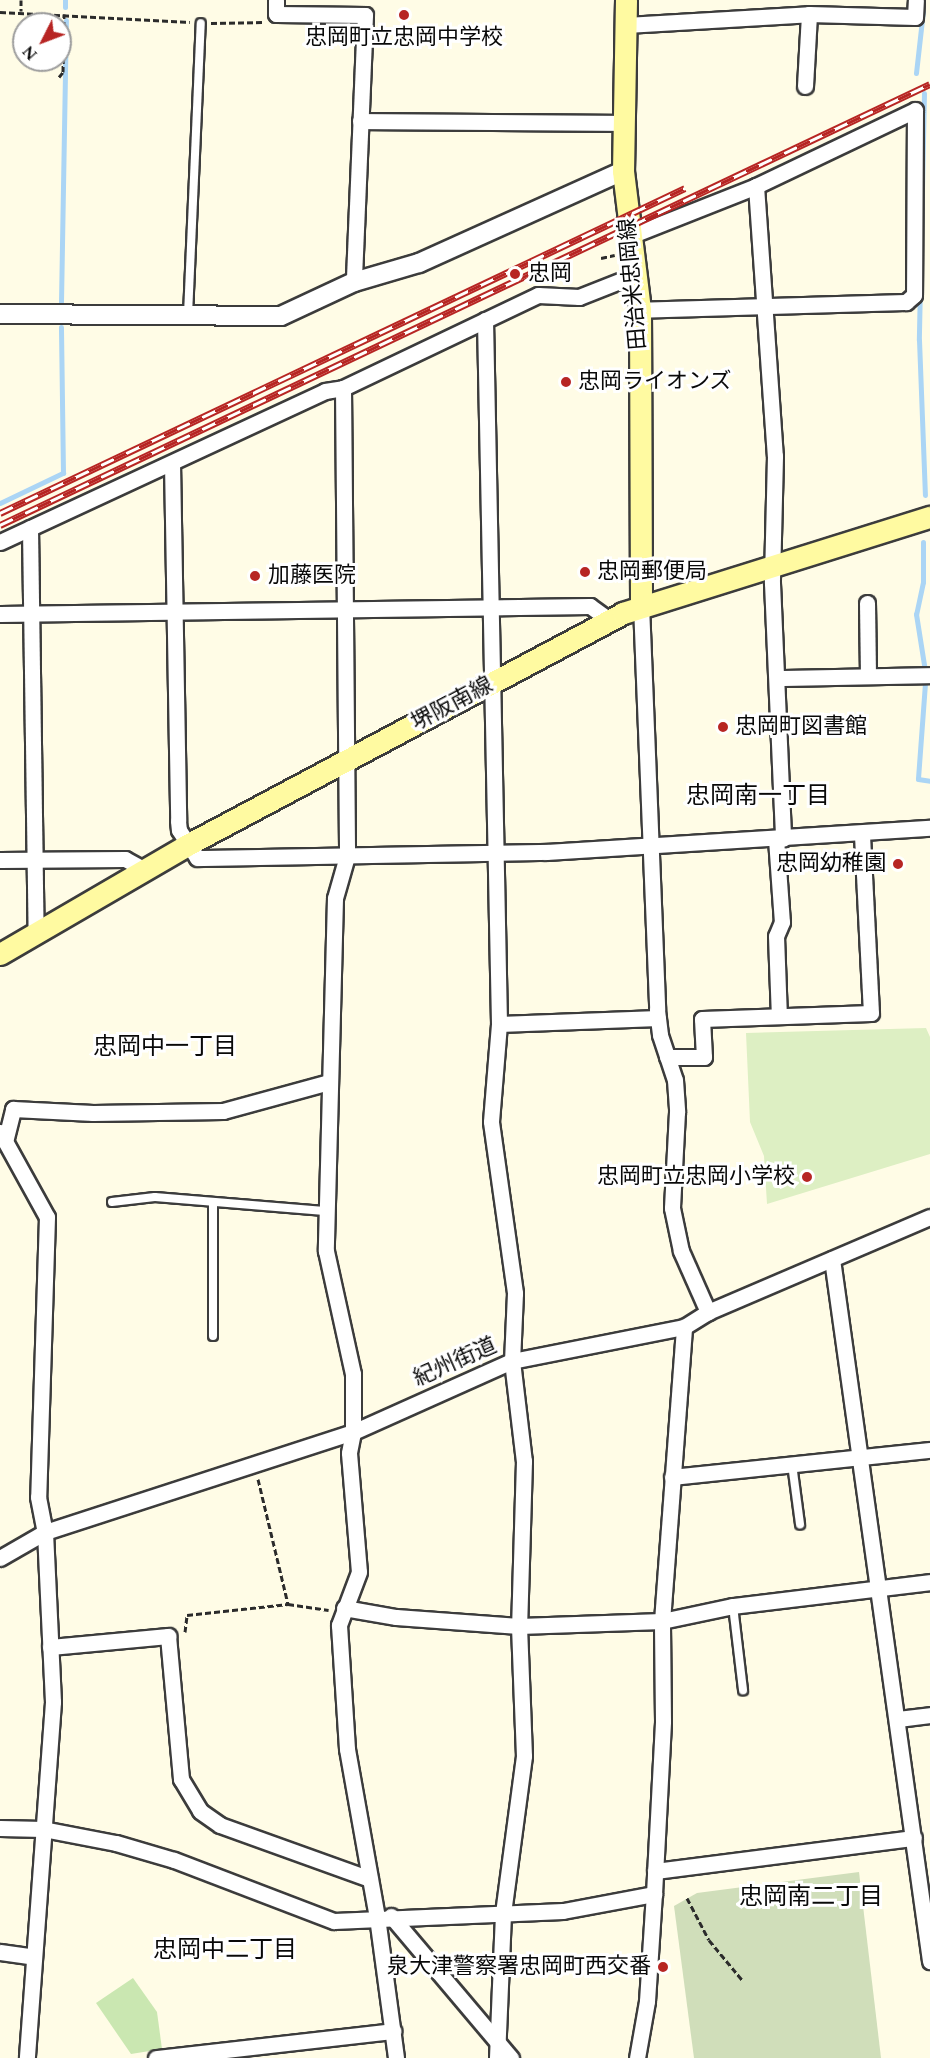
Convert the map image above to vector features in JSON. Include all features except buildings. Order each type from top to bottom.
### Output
[{"type":"main road","name":"田治米忠岡線","points":[[626,0],[623,171],[640,310],[641,605]]},
{"type":"main road","name":"堺阪南線","points":[[0,954],[187,846],[609,620],[641,605],[930,517]]},
{"type":"street","points":[[626,25],[809,14],[839,7],[915,17],[916,0]]},
{"type":"street","points":[[276,7],[365,15],[354,282]]},
{"type":"street","points":[[805,86],[809,14]]},
{"type":"street","points":[[630,236],[756,186],[915,110],[914,295],[906,302],[640,310]]},
{"type":"street","points":[[360,121],[624,123]]},
{"type":"street","points":[[0,314],[281,316],[354,282],[420,263],[623,171]]},
{"type":"street","points":[[756,186],[767,305],[775,456],[775,563],[772,583],[778,678],[782,922],[776,936],[779,1016]]},
{"type":"street","points":[[0,543],[325,391],[343,388],[538,295],[579,297],[636,274]]},
{"type":"street","points":[[485,320],[499,1024],[491,1122],[515,1293],[512,1361],[524,1461],[519,1626],[524,1756],[503,1914],[498,2052]]},
{"type":"street","points":[[343,388],[343,610],[347,856],[335,898],[326,1251],[353,1374],[353,1432],[349,1453],[359,1572],[339,1625],[347,1749],[370,1880],[384,1917],[396,2058]]},
{"type":"street","points":[[172,463],[178,821],[187,846],[197,858],[649,847],[930,828]]},
{"type":"street","points":[[30,528],[32,858],[36,933]]},
{"type":"street","points":[[867,603],[868,676]]},
{"type":"street","points":[[641,605],[649,847],[658,1018],[675,1080],[677,1112],[672,1208],[681,1251],[708,1312]]},
{"type":"street","points":[[0,614],[32,615],[174,609],[343,610],[590,606],[609,620]]},
{"type":"street","points":[[778,678],[930,675]]},
{"type":"street","points":[[667,1057],[704,1057],[702,1019],[871,1013],[862,833]]},
{"type":"street","points":[[0,860],[125,859],[145,870]]},
{"type":"street","points":[[499,1024],[658,1018]]},
{"type":"street","points":[[27,2058],[53,1702],[45,1532],[38,1497],[47,1217],[15,1162],[3,1135],[13,1109],[93,1113],[223,1111],[329,1082]]},
{"type":"street","name":"紀州街道","points":[[0,1558],[45,1532],[353,1432],[512,1361],[684,1328],[708,1312],[930,1217]]},
{"type":"street","points":[[832,1259],[930,1961]]},
{"type":"street","points":[[637,2058],[647,2001],[654,1894],[663,1721],[662,1621],[684,1328]]},
{"type":"street","points":[[672,1477],[861,1455],[871,1458],[930,1450]]},
{"type":"street","points":[[343,1611],[519,1626],[662,1621],[733,1606],[930,1582]]},
{"type":"street","points":[[50,1647],[168,1636],[181,1779],[200,1811],[220,1825],[370,1880]]},
{"type":"street","points":[[898,1719],[930,1715]]},
{"type":"street","points":[[0,1828],[43,1829],[116,1843],[174,1860],[334,1921],[384,1917],[563,1911],[654,1894]]},
{"type":"street","points":[[655,1871],[914,1838]]},
{"type":"street","points":[[384,1917],[498,2052],[511,2058]]},
{"type":"street","points":[[0,1952],[34,1957]]},
{"type":"street","points":[[156,2058],[209,2054],[393,2031]]},
{"type":"lane","points":[[188,316],[201,23]]},
{"type":"lane","points":[[112,1202],[154,1197],[327,1211]]},
{"type":"lane","points":[[213,1202],[213,1336]]},
{"type":"lane","points":[[792,1464],[800,1524]]},
{"type":"lane","points":[[733,1606],[743,1690]]},
{"type":"path","points":[[21,0],[21,11]]},
{"type":"path","points":[[72,15],[201,23],[270,22],[276,7]]},
{"type":"path","points":[[0,12],[35,12]]},
{"type":"path","points":[[59,77],[63,72]]},
{"type":"path","points":[[255,1465],[288,1604]]},
{"type":"path","points":[[168,1636],[185,1635],[187,1615],[288,1604],[343,1611]]},
{"type":"path","points":[[687,1898],[710,1940],[743,1981]]},
{"type":"green space","points":[[926,1028],[930,1037],[930,1154],[767,1204],[764,1156],[750,1122],[746,1033]]},
{"type":"green space","points":[[859,1872],[881,2058],[694,2058],[674,1906],[697,1893]]},
{"type":"green space","points":[[133,1978],[157,2012],[162,2049],[131,2054],[96,2003]]},
{"type":"waterway","points":[[65,0],[65,7]]},
{"type":"waterway","points":[[916,73],[923,11]]},
{"type":"waterway","points":[[61,302],[65,72]]},
{"type":"waterway","points":[[924,93],[919,340],[925,495]]},
{"type":"waterway","points":[[0,503],[63,473],[61,327]]},
{"type":"waterway","points":[[923,542],[923,582],[916,614],[925,671]]},
{"type":"waterway","points":[[925,683],[918,779],[930,781]]},
{"type":"railway","points":[[0,525],[930,84]]},
{"type":"railway","points":[[0,513],[685,188]]},
{"type":"place","name":"忠岡町立忠岡中学校","points":[[404,15]]},
{"type":"place","name":"忠岡","points":[[515,274]]},
{"type":"place","name":"忠岡ライオンズ","points":[[566,382]]},
{"type":"place","name":"忠岡郵便局","points":[[585,572]]},
{"type":"place","name":"加藤医院","points":[[255,576]]},
{"type":"place","name":"忠岡町図書館","points":[[723,727]]},
{"type":"place","name":"忠岡幼稚園","points":[[898,864]]},
{"type":"place","name":"忠岡町立忠岡小学校","points":[[807,1177]]},
{"type":"place","name":"泉大津警察署忠岡町西交番","points":[[663,1967]]},
{"type":"district","name":"忠岡南一丁目","points":[[758,797]]},
{"type":"district","name":"忠岡中一丁目","points":[[165,1048]]},
{"type":"district","name":"忠岡南二丁目","points":[[811,1898]]},
{"type":"district","name":"忠岡中二丁目","points":[[225,1951]]}]
